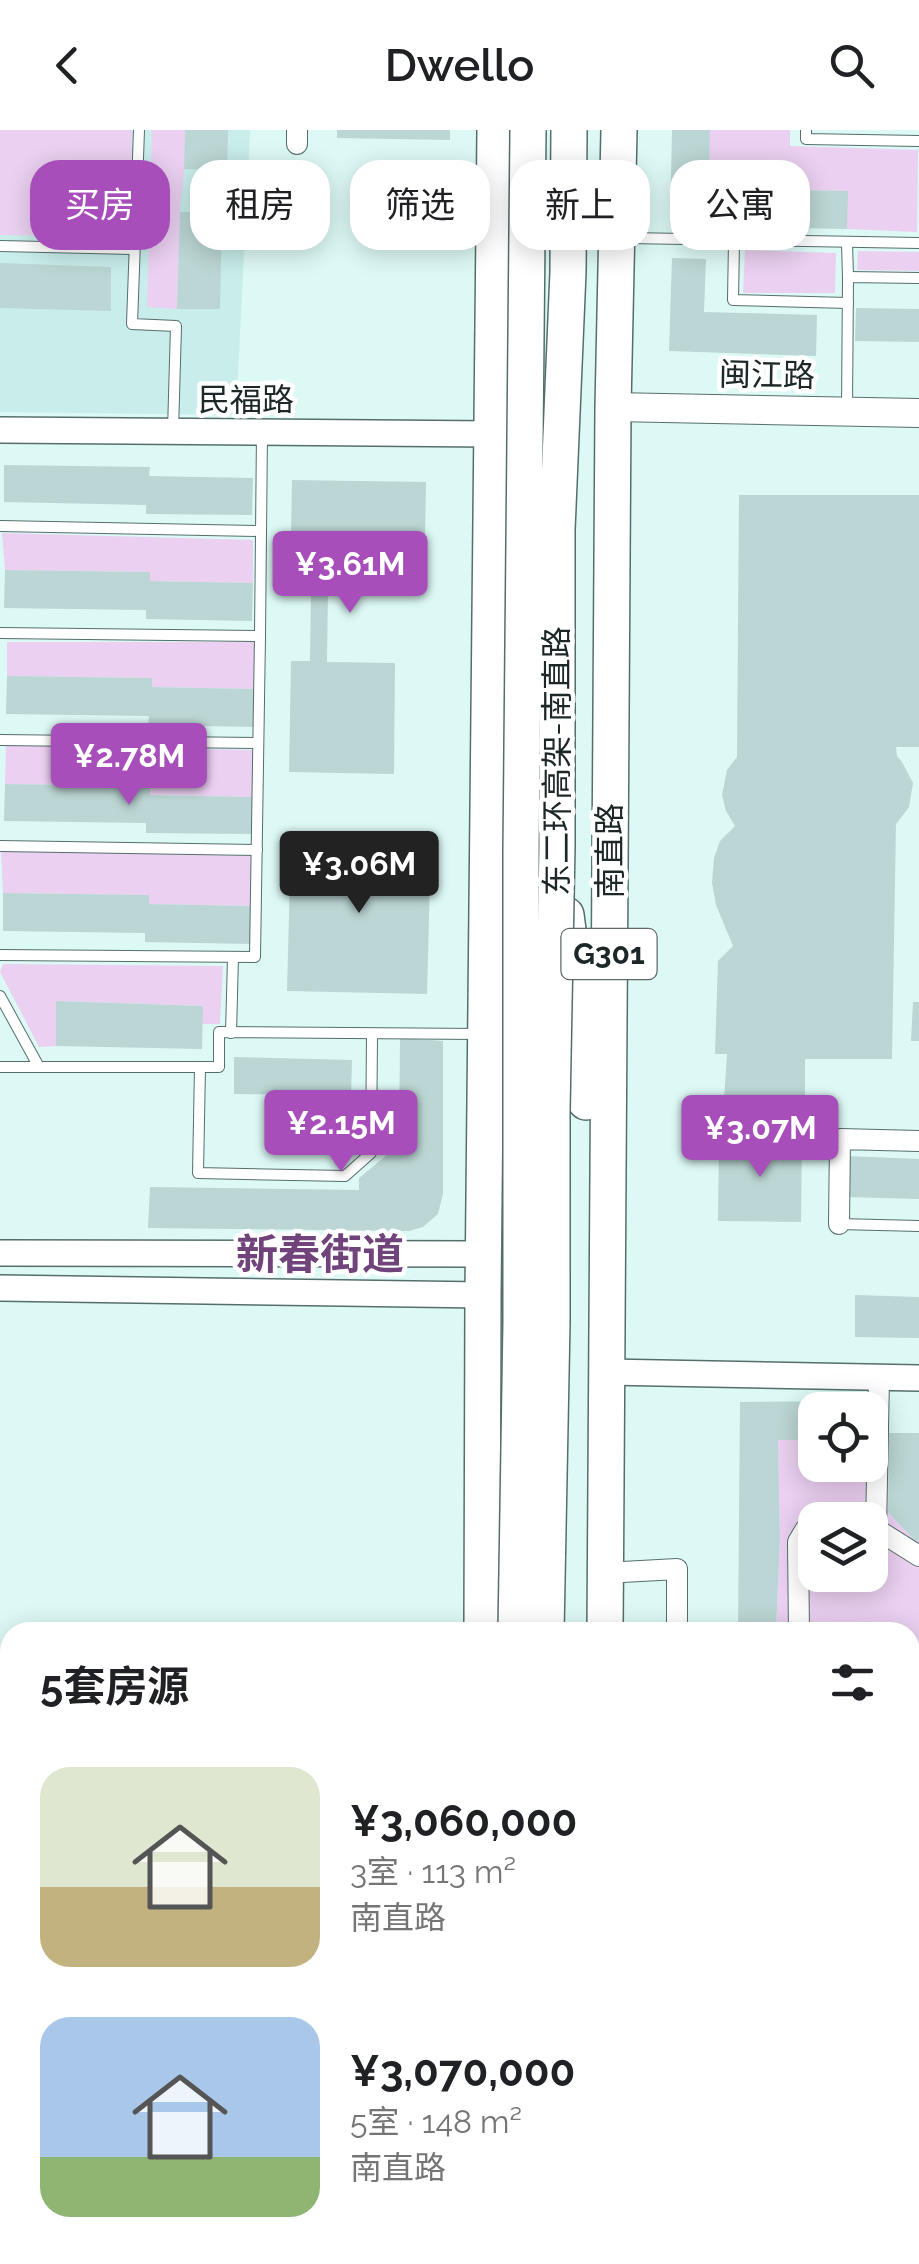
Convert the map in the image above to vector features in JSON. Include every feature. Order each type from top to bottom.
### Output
[{"type":"highway","points":[[483,1622],[494,130]]},
{"type":"highway","name":"东二环高架-南直路","points":[[516,1622],[528,130]]},
{"type":"highway","name":"东二环高架-南直路","points":[[546,1622],[558,530],[568,272],[568,130]]},
{"type":"highway","name":"南直路","points":[[618,160],[619,130]]},
{"type":"highway","points":[[492,272],[517,243],[597,244],[616,275]]},
{"type":"highway","name":"南直路","points":[[605,1622],[616,250]]},
{"type":"highway","points":[[557,846],[586,1067],[586,1622]]},
{"type":"highway","points":[[485,1622],[498,1587],[504,1079],[522,852]]},
{"type":"main road","name":"闽江路","points":[[847,405],[919,399]]},
{"type":"main road","name":"闽江路","points":[[613,400],[847,405],[919,413]]},
{"type":"main road","points":[[604,1573],[612,1622]]},
{"type":"street","name":"民福路","points":[[0,430],[492,434]]},
{"type":"street","points":[[839,1224],[840,1140],[919,1142]]},
{"type":"street","points":[[0,1253],[484,1254]]},
{"type":"street","points":[[0,1288],[483,1295]]},
{"type":"street","points":[[606,1372],[919,1378]]},
{"type":"street","points":[[874,1502],[878,1378]]},
{"type":"street","points":[[888,1538],[919,1556]]},
{"type":"street","points":[[604,1573],[677,1569],[677,1622]]},
{"type":"street","points":[[799,1592],[799,1622]]},
{"type":"lane","points":[[137,160],[138,130]]},
{"type":"lane","points":[[806,130],[806,139],[919,141]]},
{"type":"lane","points":[[810,242],[919,244]]},
{"type":"lane","points":[[847,243],[847,405]]},
{"type":"lane","points":[[0,246],[30,247]]},
{"type":"lane","points":[[134,250],[132,324],[176,326],[173,432]]},
{"type":"lane","points":[[734,250],[733,300],[848,303]]},
{"type":"lane","points":[[848,277],[919,278]]},
{"type":"lane","points":[[0,954],[255,957],[262,432]]},
{"type":"lane","points":[[0,526],[261,531]]},
{"type":"lane","points":[[0,633],[260,636]]},
{"type":"lane","points":[[0,740],[258,743]]},
{"type":"lane","points":[[0,846],[257,850]]},
{"type":"lane","points":[[231,1033],[233,957]]},
{"type":"lane","points":[[0,996],[39,1068]]},
{"type":"lane","points":[[0,1068],[219,1067],[219,1032],[486,1034]]},
{"type":"lane","points":[[200,1067],[198,1173],[345,1176],[371,1153],[372,1034]]},
{"type":"lane","points":[[839,1224],[919,1226]]},
{"type":"shaded area","points":[[0,130],[250,130],[249,160],[190,160],[190,250],[244,250],[236,415],[0,412]]},
{"type":"shaded area","points":[[0,130],[132,130],[131,160],[30,160],[30,235],[0,235]]},
{"type":"shaded area","points":[[152,130],[185,130],[177,309],[147,307],[149,250],[170,250],[170,160],[151,160]]},
{"type":"shaded area","points":[[710,130],[790,130],[790,146],[918,150],[917,232],[847,229],[847,191],[810,190],[810,160],[709,160]]},
{"type":"shaded area","points":[[745,250],[836,253],[835,293],[743,293]]},
{"type":"shaded area","points":[[858,251],[919,252],[919,271],[857,270]]},
{"type":"shaded area","points":[[2,533],[253,540],[253,583],[150,581],[149,572],[5,570]]},
{"type":"shaded area","points":[[7,642],[255,642],[255,689],[152,687],[151,678],[7,676]]},
{"type":"shaded area","points":[[6,745],[253,750],[253,797],[150,795],[149,786],[5,784]]},
{"type":"shaded area","points":[[1,850],[252,856],[252,906],[149,904],[148,895],[3,893]]},
{"type":"shaded area","points":[[3,964],[223,966],[220,1024],[202,1024],[202,1006],[57,1001],[56,1046],[39,1047],[0,972]]},
{"type":"shaded area","points":[[778,1440],[798,1440],[798,1482],[888,1482],[889,1442],[888,1512],[916,1542],[919,1539],[919,1622],[776,1622]]},
{"type":"building","points":[[185,130],[228,130],[227,160],[190,160],[190,169],[184,169]]},
{"type":"building","points":[[337,130],[450,130],[450,140],[337,138]]},
{"type":"building","points":[[672,130],[710,130],[709,160],[671,160]]},
{"type":"building","points":[[810,190],[848,191],[847,229],[810,228]]},
{"type":"building","points":[[180,212],[190,212],[190,250],[221,250],[220,309],[177,309]]},
{"type":"building","points":[[672,258],[706,259],[704,312],[817,315],[816,356],[669,351]]},
{"type":"building","points":[[0,263],[111,267],[111,311],[0,308]]},
{"type":"building","points":[[856,308],[919,309],[919,342],[855,341]]},
{"type":"building","points":[[4,465],[150,467],[149,476],[253,478],[252,515],[146,514],[146,505],[4,502]]},
{"type":"building","points":[[292,480],[426,482],[424,593],[328,591],[327,662],[395,663],[394,774],[289,772],[291,661],[310,661],[311,592],[290,591]]},
{"type":"building","points":[[739,495],[919,495],[919,747],[896,747],[913,783],[909,807],[896,824],[892,1059],[805,1059],[805,1101],[724,1100],[727,1054],[715,1054],[718,961],[733,946],[716,905],[712,883],[720,841],[735,826],[722,795],[727,770],[737,757]]},
{"type":"building","points":[[5,570],[150,572],[150,581],[253,583],[252,621],[146,619],[146,610],[4,608]]},
{"type":"building","points":[[7,676],[152,678],[152,687],[255,689],[255,727],[148,725],[149,716],[6,714]]},
{"type":"building","points":[[5,784],[150,786],[150,795],[253,797],[253,834],[146,833],[146,823],[4,821]]},
{"type":"building","points":[[291,838],[431,841],[427,994],[287,991]]},
{"type":"building","points":[[3,893],[149,895],[149,904],[252,906],[251,944],[145,942],[145,933],[3,931]]},
{"type":"building","points":[[56,1001],[203,1006],[202,1049],[56,1046]]},
{"type":"building","points":[[913,1002],[919,1002],[919,1041],[911,1041]]},
{"type":"building","points":[[400,1038],[443,1041],[443,1194],[438,1214],[423,1227],[409,1231],[148,1228],[150,1187],[359,1190],[359,1178],[399,1145]]},
{"type":"building","points":[[234,1057],[352,1060],[351,1095],[234,1094]]},
{"type":"building","points":[[719,1138],[802,1139],[801,1222],[718,1221]]},
{"type":"building","points":[[846,1156],[919,1159],[919,1199],[845,1197]]},
{"type":"building","points":[[855,1295],[919,1297],[919,1338],[855,1337]]},
{"type":"building","points":[[740,1402],[798,1402],[798,1440],[778,1440],[776,1622],[738,1622]]},
{"type":"building","points":[[889,1433],[919,1433],[919,1539],[916,1542],[888,1512]]},
{"type":"district","name":"新春街道","points":[[320,1254]]}]
